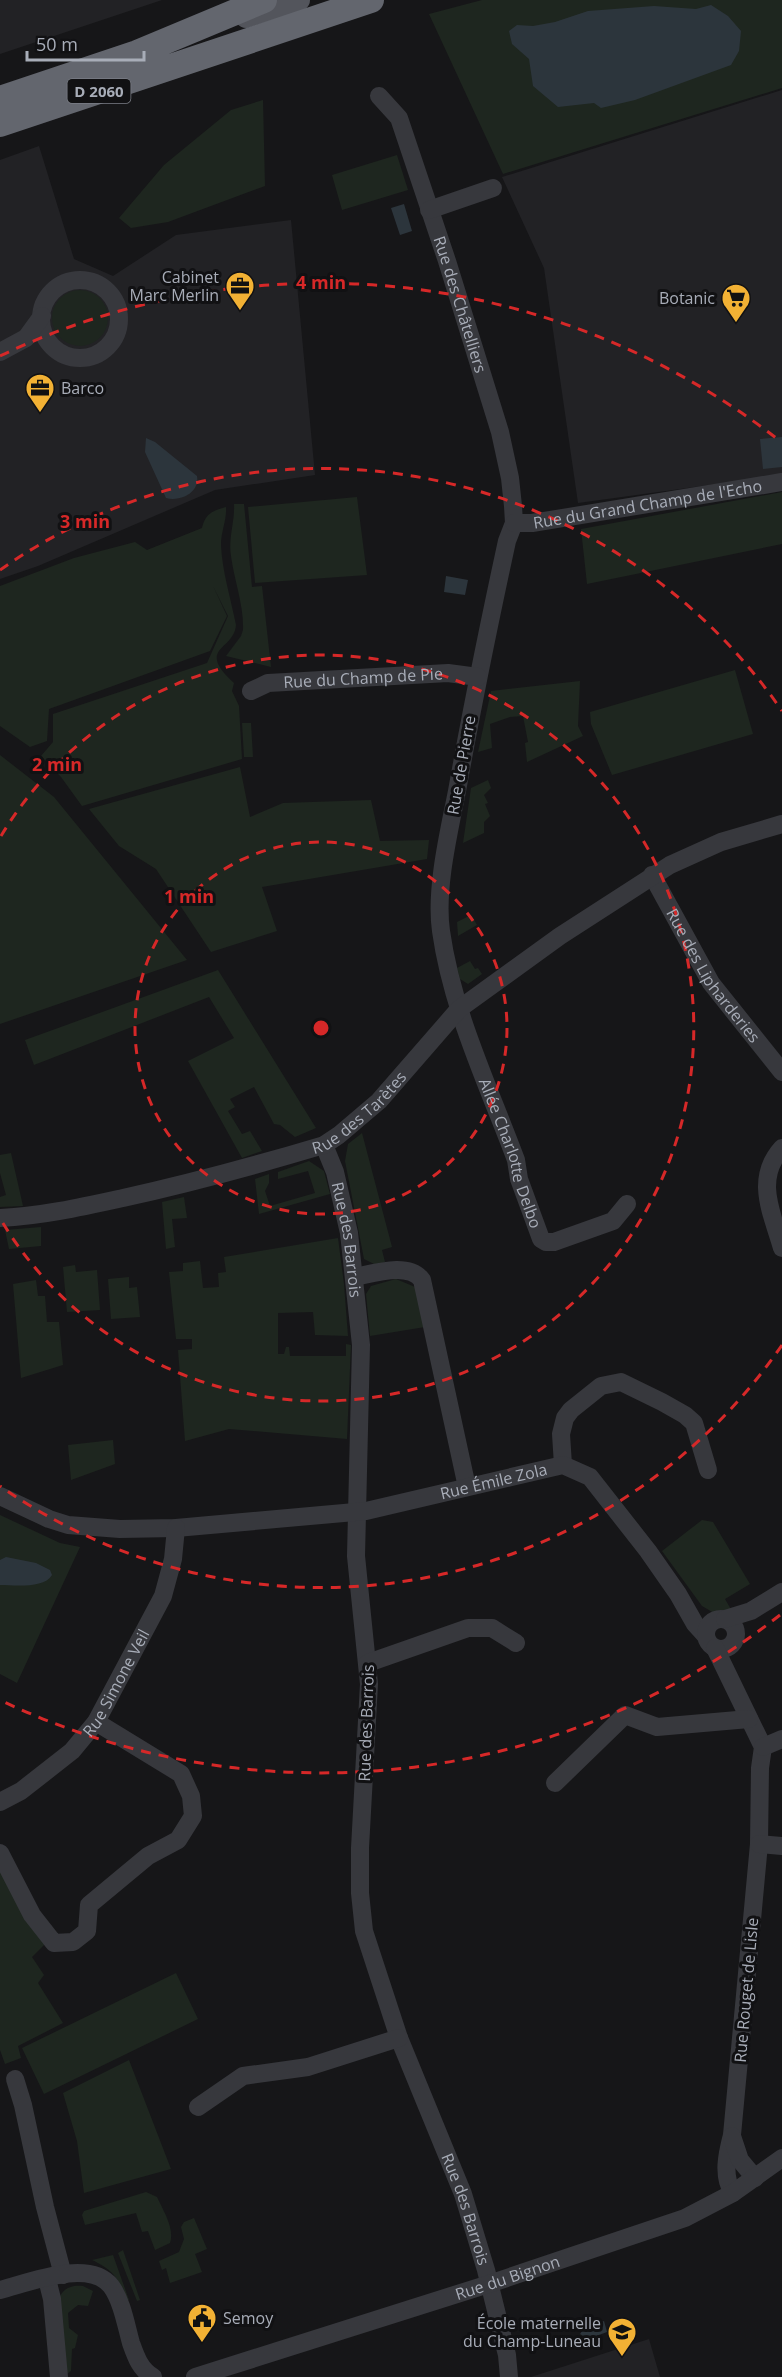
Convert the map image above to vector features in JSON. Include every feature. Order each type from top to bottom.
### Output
[{"type":"highway","points":[[136,53],[264,0]]},
{"type":"highway","name":"D 2060","points":[[0,124],[371,0]]},
{"type":"highway","name":"D 2060","points":[[0,99],[136,53]]},
{"type":"main road","name":"D 2060","points":[[136,53],[299,0]]},
{"type":"street","name":"Rue des Châtelliers","points":[[379,96],[399,118],[500,432],[510,478],[514,523]]},
{"type":"street","points":[[429,210],[493,188]]},
{"type":"street","points":[[0,353],[26,338],[42,316],[47,299],[52,292],[77,281],[96,284],[111,296],[116,304],[119,323],[111,344],[88,357],[74,358],[51,345],[45,336],[42,316]]},
{"type":"street","points":[[0,353],[28,346],[51,345]]},
{"type":"street","name":"Rue du Grand Champ de l'Echo","points":[[514,523],[532,523],[782,482]]},
{"type":"street","name":"Rue de Pierre","points":[[459,1009],[450,978],[441,929],[440,908],[446,846],[478,677],[507,541],[514,523]]},
{"type":"street","name":"Rue du Champ de Pie","points":[[251,691],[268,683],[448,672],[478,677]]},
{"type":"street","name":"Rue des Tarètes","points":[[0,1218],[43,1215],[162,1190],[217,1177],[324,1145],[379,1101],[459,1009],[560,936],[652,875],[721,842],[782,824]]},
{"type":"street","name":"Rue des Lipharderies","points":[[652,875],[711,983],[782,1072]]},
{"type":"street","name":"Allée Charlotte Delbo","points":[[459,1009],[516,1160],[519,1179],[541,1239],[554,1242],[613,1221],[627,1204]]},
{"type":"street","name":"Rue des Barrois","points":[[324,1145],[335,1172],[349,1233],[361,1345],[356,1556],[369,1684],[360,1848],[360,1893],[364,1931],[399,2038],[463,2194],[507,2355],[509,2377]]},
{"type":"street","points":[[782,1148],[773,1158],[766,1180],[768,1200],[782,1248]]},
{"type":"street","points":[[355,1277],[408,1270],[417,1273],[422,1280],[468,1487]]},
{"type":"street","points":[[563,1465],[561,1434],[565,1418],[571,1410],[601,1386],[621,1382],[663,1402],[685,1415],[694,1424],[708,1470]]},
{"type":"street","name":"Rue Émile Zola","points":[[357,1512],[563,1465],[590,1477],[648,1551],[678,1594],[695,1624],[722,1632]]},
{"type":"street","points":[[0,1496],[49,1519],[68,1525],[120,1529],[176,1528],[357,1512]]},
{"type":"street","name":"Rue Simone Veil","points":[[0,1802],[21,1791],[72,1751],[96,1722],[163,1596],[173,1559],[176,1528]]},
{"type":"street","points":[[782,1592],[722,1632],[736,1690],[764,1747],[782,1739]]},
{"type":"street","points":[[368,1662],[468,1628],[492,1628],[516,1643]]},
{"type":"street","points":[[555,1783],[625,1714],[657,1727],[749,1719]]},
{"type":"street","points":[[0,1853],[32,1915],[54,1943],[73,1942],[87,1931],[89,1905],[148,1856],[178,1840],[193,1816],[191,1796],[181,1774],[96,1722]]},
{"type":"street","name":"Rue Rouget de Lisle","points":[[733,2193],[726,2178],[759,1844],[760,1768],[764,1747]]},
{"type":"street","points":[[759,1844],[782,1846]]},
{"type":"street","points":[[198,2107],[243,2076],[308,2067],[399,2038]]},
{"type":"street","points":[[15,2079],[23,2105],[45,2207],[55,2277],[52,2299],[59,2377]]},
{"type":"street","name":"Rue Rouget de Lisle","points":[[732,2135],[740,2160],[755,2178]]},
{"type":"street","name":"Rue du Bignon","points":[[195,2377],[489,2284],[685,2218],[733,2193],[782,2158]]},
{"type":"street","points":[[0,2290],[55,2277],[88,2272],[96,2274],[110,2285],[139,2364],[153,2377]]},
{"type":"shaded area","points":[[0,0],[162,0],[0,54]]},
{"type":"shaded area","points":[[482,0],[782,0],[782,88],[503,174],[429,14]]},
{"type":"shaded area","points":[[711,5],[728,16],[741,31],[739,51],[731,65],[635,100],[601,108],[594,103],[558,107],[533,86],[529,59],[512,44],[509,31],[517,25],[533,26],[555,22],[588,11],[654,6],[696,9]]},
{"type":"shaded area","points":[[782,90],[782,475],[578,503],[544,268],[502,177]]},
{"type":"shaded area","points":[[263,100],[265,186],[168,222],[131,228],[119,218],[164,165],[231,110]]},
{"type":"shaded area","points":[[39,146],[74,259],[113,276],[176,235],[291,220],[315,475],[215,490],[38,566],[0,579],[0,160]]},
{"type":"shaded area","points":[[397,155],[408,190],[342,210],[332,175]]},
{"type":"shaded area","points":[[404,204],[412,231],[400,235],[391,208]]},
{"type":"shaded area","points":[[74,290],[86,290],[100,298],[108,312],[106,329],[100,338],[86,346],[74,346],[57,334],[52,324],[52,312],[64,295]]},
{"type":"shaded area","points":[[782,437],[782,467],[763,469],[760,439]]},
{"type":"shaded area","points":[[146,438],[155,442],[197,476],[195,487],[188,495],[177,499],[166,498],[145,452]]},
{"type":"shaded area","points":[[782,492],[782,544],[587,584],[581,529]]},
{"type":"shaded area","points":[[357,497],[367,575],[255,583],[248,507]]},
{"type":"shaded area","points":[[234,504],[244,504],[252,587],[262,586],[271,667],[226,656],[243,630],[242,611],[230,549]]},
{"type":"shaded area","points":[[226,507],[221,540],[222,555],[236,625],[234,633],[217,656],[223,671],[234,683],[232,691],[239,706],[242,759],[82,806],[61,777],[41,756],[53,742],[53,714],[207,663],[228,616],[213,586],[227,616],[210,651],[49,709],[47,741],[30,747],[0,726],[0,586],[74,558],[135,542],[147,550],[202,528],[210,513]]},
{"type":"shaded area","points":[[446,576],[468,580],[465,595],[444,592]]},
{"type":"shaded area","points":[[735,670],[753,734],[612,775],[591,724],[590,712]]},
{"type":"shaded area","points":[[580,681],[578,726],[583,736],[527,762],[525,743],[528,742],[523,716],[510,717],[490,724],[492,748],[478,752],[491,691]]},
{"type":"shaded area","points":[[242,723],[251,723],[253,757],[244,757]]},
{"type":"shaded area","points":[[0,755],[54,797],[187,960],[0,1024]]},
{"type":"shaded area","points":[[240,767],[250,817],[283,803],[371,800],[380,841],[429,840],[427,859],[262,887],[277,931],[211,952],[156,869],[119,846],[89,809]]},
{"type":"shaded area","points":[[488,780],[491,788],[484,795],[490,816],[484,822],[484,833],[463,843],[471,788]]},
{"type":"shaded area","points":[[472,916],[477,925],[458,936],[457,922]]},
{"type":"shaded area","points":[[470,961],[482,974],[468,984],[460,979],[457,968]]},
{"type":"shaded area","points":[[218,970],[316,1128],[295,1137],[280,1125],[274,1124],[254,1087],[230,1099],[235,1107],[228,1111],[242,1134],[250,1131],[262,1151],[242,1158],[188,1061],[234,1038],[209,997],[34,1065],[25,1040]]},
{"type":"shaded area","points":[[362,1133],[392,1247],[382,1250],[385,1262],[376,1265],[364,1259],[345,1161],[348,1144]]},
{"type":"shaded area","points":[[11,1153],[23,1206],[0,1207],[0,1197],[6,1195],[0,1173],[0,1155]]},
{"type":"shaded area","points":[[309,1161],[324,1171],[330,1194],[259,1214],[255,1179],[269,1174],[269,1183],[265,1191],[270,1206],[315,1193],[308,1171],[278,1179],[278,1172]]},
{"type":"shaded area","points":[[184,1197],[187,1218],[172,1219],[175,1247],[166,1249],[162,1202]]},
{"type":"shaded area","points":[[41,1227],[41,1246],[9,1249],[5,1230]]},
{"type":"shaded area","points":[[338,1238],[348,1336],[315,1335],[313,1312],[278,1313],[278,1354],[284,1354],[286,1347],[289,1347],[290,1356],[346,1356],[346,1344],[351,1345],[347,1439],[229,1429],[185,1441],[178,1350],[192,1349],[192,1339],[176,1339],[169,1272],[183,1271],[183,1263],[200,1261],[203,1288],[219,1287],[218,1273],[226,1272],[224,1257]]},
{"type":"shaded area","points":[[75,1265],[76,1272],[97,1270],[100,1310],[67,1312],[63,1267]]},
{"type":"shaded area","points":[[129,1277],[129,1288],[137,1287],[140,1317],[111,1319],[108,1279]]},
{"type":"shaded area","points":[[396,1279],[415,1287],[425,1327],[370,1336],[366,1294],[371,1286]]},
{"type":"shaded area","points":[[36,1280],[38,1296],[45,1296],[47,1322],[59,1322],[63,1365],[21,1378],[13,1284]]},
{"type":"shaded area","points":[[113,1440],[115,1464],[71,1480],[68,1445]]},
{"type":"shaded area","points":[[0,1515],[60,1543],[80,1547],[17,1683],[0,1674]]},
{"type":"shaded area","points":[[702,1520],[713,1522],[750,1584],[725,1599],[732,1611],[714,1613],[702,1606],[662,1551]]},
{"type":"shaded area","points":[[6,1557],[36,1563],[50,1570],[52,1575],[36,1584],[0,1585],[0,1560]]},
{"type":"shaded area","points":[[0,1866],[44,1941],[44,1945],[32,1957],[44,1975],[38,1983],[63,2023],[18,2046],[21,2058],[5,2064],[0,2050]]},
{"type":"shaded area","points":[[176,1973],[198,2019],[44,2094],[22,2048]]},
{"type":"shaded area","points":[[129,2060],[171,2169],[84,2193],[77,2141],[63,2093]]},
{"type":"shaded area","points":[[146,2192],[157,2197],[165,2214],[170,2226],[170,2243],[155,2250],[148,2231],[142,2232],[136,2213],[85,2225],[82,2215],[84,2211]]},
{"type":"shaded area","points":[[194,2218],[207,2249],[195,2254],[202,2272],[170,2283],[166,2268],[162,2270],[159,2261],[179,2252],[184,2239],[181,2227],[184,2222]]},
{"type":"shaded area","points":[[123,2250],[140,2300],[137,2301],[118,2253]]},
{"type":"shaded area","points":[[113,2255],[129,2300],[126,2300],[110,2271],[92,2260]]},
{"type":"shaded area","points":[[83,2286],[93,2291],[88,2306],[78,2305],[68,2313],[69,2328],[78,2335],[75,2348],[72,2349],[71,2371],[67,2374],[58,2300],[68,2288]]},
{"type":"shaded area","points":[[604,2321],[607,2332],[588,2339],[580,2334],[585,2327]]},
{"type":"shaded area","name":"École maternelle du Champ-Luneau","points":[[649,2339],[660,2377],[531,2377]]},
{"type":"place","name":"Cabinet Marc Merlin","points":[[240,312]]},
{"type":"place","name":"Botanic","points":[[736,324]]},
{"type":"place","name":"Barco","points":[[40,414]]},
{"type":"place","name":"Semoy","points":[[202,2344]]},
{"type":"place","name":"École maternelle du Champ-Luneau","points":[[622,2358]]}]
